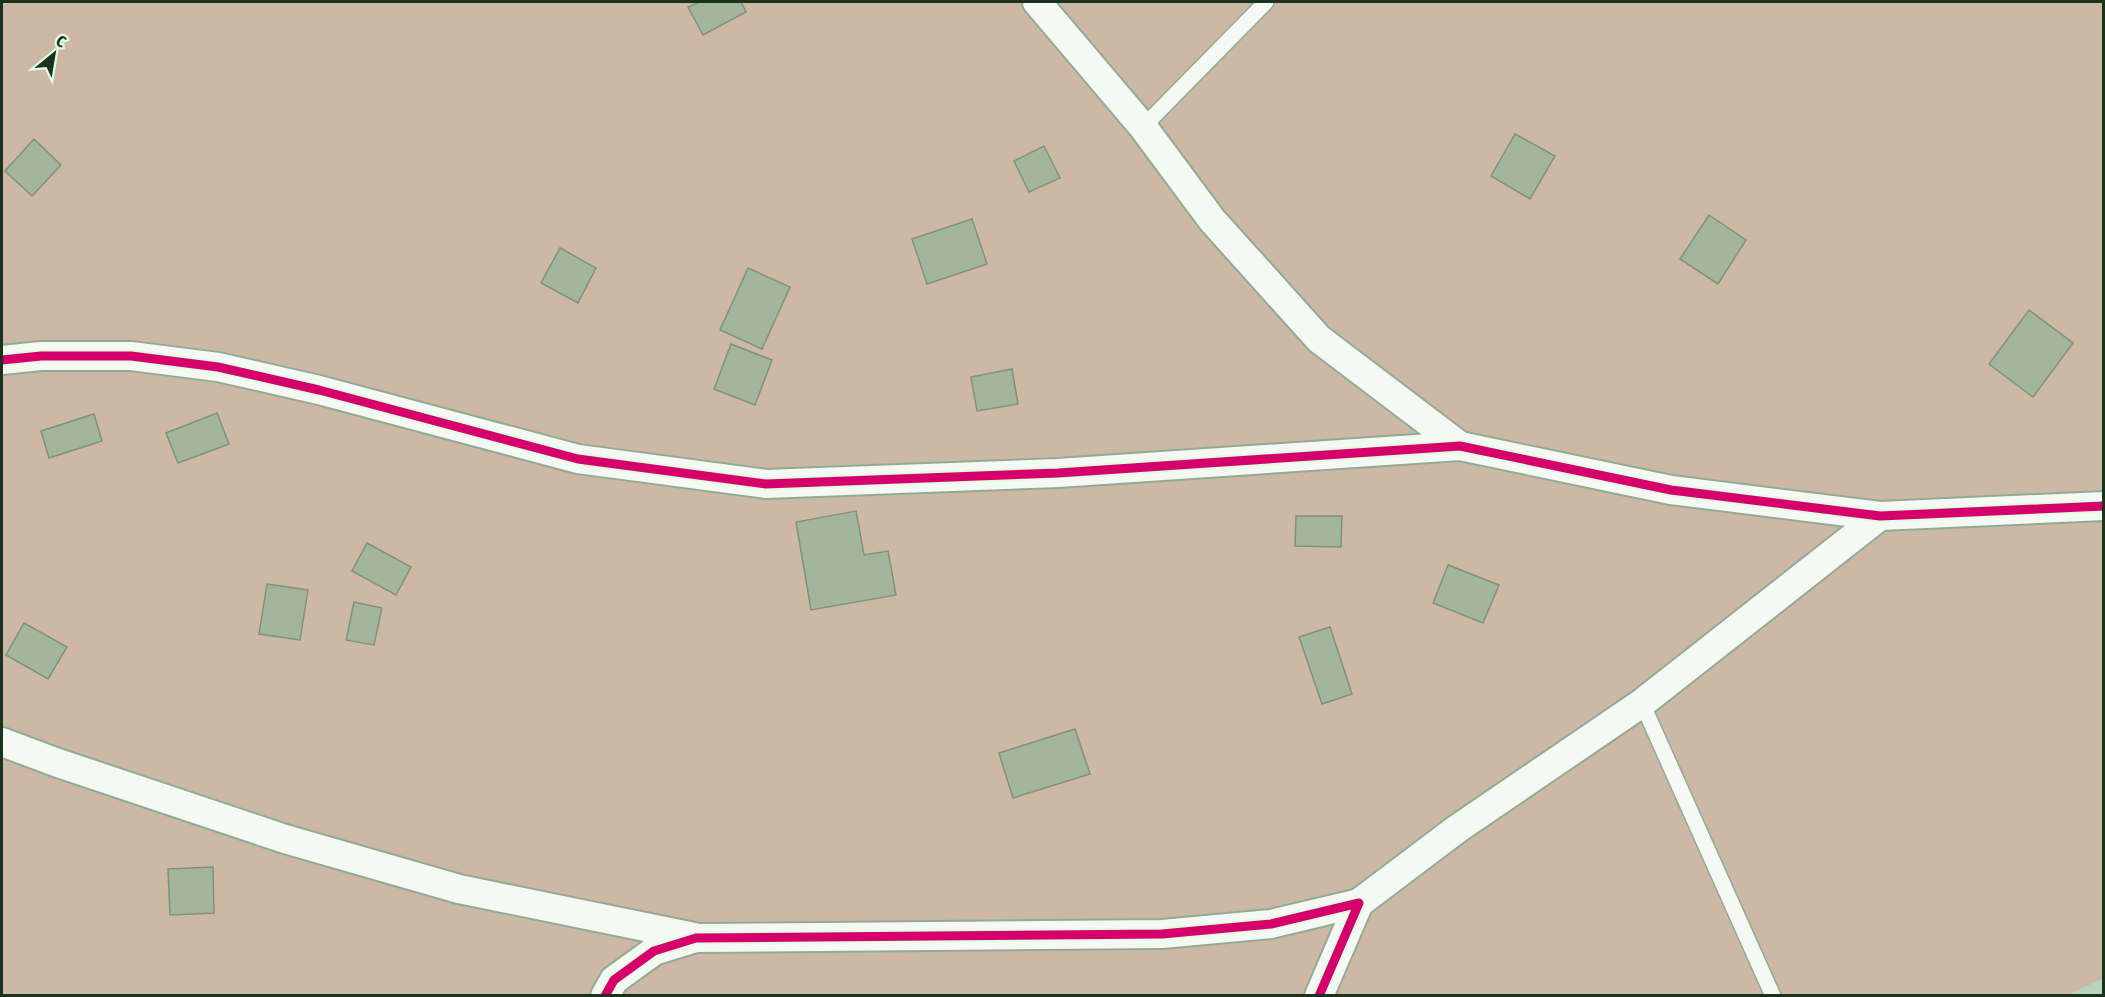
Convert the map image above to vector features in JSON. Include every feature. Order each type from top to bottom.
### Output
[{"type":"street","points":[[1037,2],[1143,127],[1212,220],[1319,339],[1460,446]]},
{"type":"street","points":[[2,360],[41,356],[130,356],[219,367],[320,390],[578,459],[766,484],[1058,473],[1460,446],[1671,490],[1880,516],[2103,506]]},
{"type":"street","points":[[2,742],[285,839],[459,889],[696,938],[1161,934],[1270,924],[1359,903],[1457,829],[1642,704],[1880,516]]},
{"type":"street","points":[[1319,996],[1359,903]]},
{"type":"street","points":[[605,996],[614,980],[654,951],[696,938]]},
{"type":"lane","points":[[1143,127],[1266,2]]},
{"type":"lane","points":[[1642,704],[1773,996]]},
{"type":"shaded area","points":[[2,2],[2103,2],[2104,978],[2068,995],[2,996]]},
{"type":"building","points":[[699,2],[741,2],[746,12],[703,35],[688,7]]},
{"type":"building","points":[[1515,134],[1555,156],[1530,199],[1491,176]]},
{"type":"building","points":[[34,139],[61,165],[32,196],[5,171]]},
{"type":"building","points":[[1044,146],[1060,178],[1029,192],[1014,161]]},
{"type":"building","points":[[1709,215],[1746,240],[1718,284],[1680,259]]},
{"type":"building","points":[[972,219],[987,264],[927,284],[912,239]]},
{"type":"building","points":[[560,248],[596,268],[578,303],[541,283]]},
{"type":"building","points":[[748,268],[790,287],[762,349],[720,330]]},
{"type":"building","points":[[2029,310],[2073,343],[2033,397],[1989,364]]},
{"type":"building","points":[[731,344],[772,360],[755,405],[714,389]]},
{"type":"building","points":[[1012,369],[1018,404],[977,411],[971,377]]},
{"type":"building","points":[[217,413],[229,444],[178,463],[166,433]]},
{"type":"building","points":[[94,414],[102,441],[49,458],[41,431]]},
{"type":"building","points":[[856,511],[864,555],[888,551],[896,595],[811,610],[796,522]]},
{"type":"building","points":[[1296,516],[1342,516],[1341,547],[1295,546]]},
{"type":"building","points":[[367,543],[411,567],[396,595],[352,571]]},
{"type":"building","points":[[1448,565],[1499,585],[1483,623],[1433,603]]},
{"type":"building","points":[[267,584],[308,590],[300,640],[259,634]]},
{"type":"building","points":[[354,602],[382,608],[374,645],[346,640]]},
{"type":"building","points":[[24,623],[67,647],[48,679],[6,655]]},
{"type":"building","points":[[1330,627],[1352,694],[1322,704],[1299,637]]},
{"type":"building","points":[[1075,729],[1090,774],[1013,798],[999,753]]},
{"type":"building","points":[[213,867],[214,913],[170,915],[168,869]]},
{"type":"cycle path","points":[[2,360],[41,356],[131,356],[218,367],[319,390],[578,459],[766,484],[1058,473],[1460,446],[1671,490],[1880,516],[2104,506]]},
{"type":"cycle path","points":[[605,996],[614,980],[654,951],[696,938],[1162,934],[1271,924],[1359,903],[1319,996]]}]
